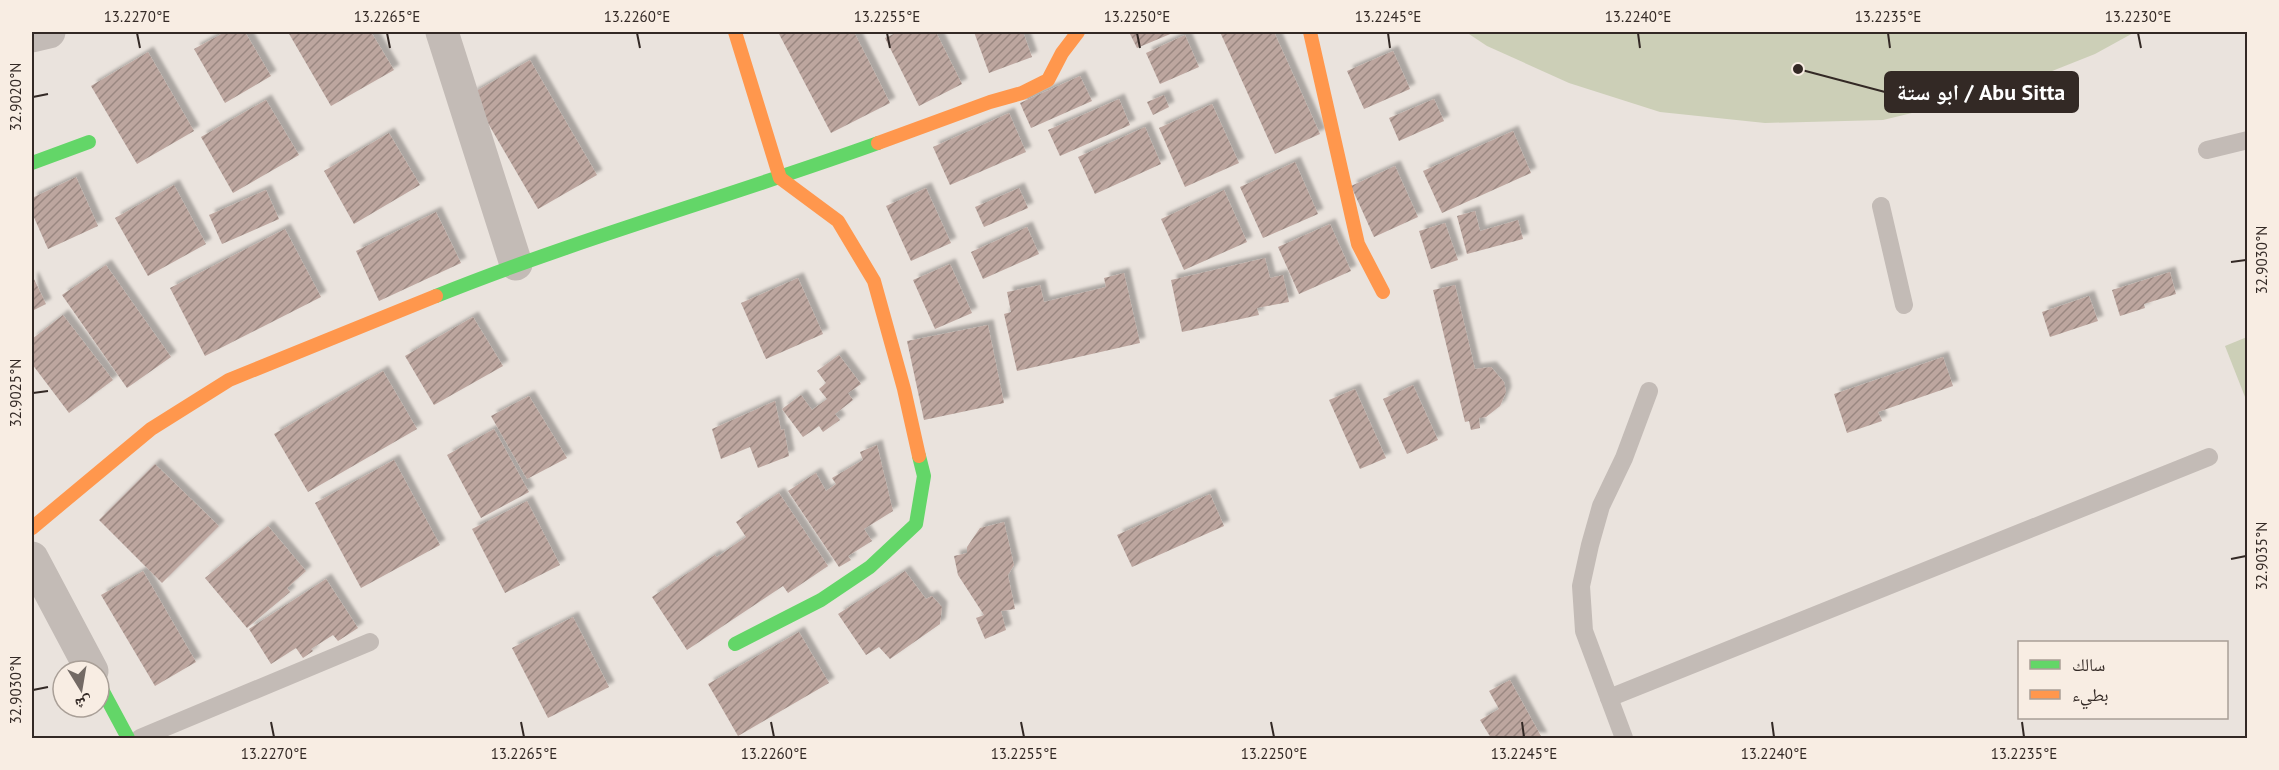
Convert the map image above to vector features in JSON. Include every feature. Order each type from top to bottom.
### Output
[{"type":"street","points":[[32,36],[49,32]]},
{"type":"street","points":[[442,32],[516,264]]},
{"type":"street","points":[[735,32],[780,178],[838,221],[874,281],[904,389],[924,476],[916,524],[870,567],[821,600],[735,644]]},
{"type":"street","points":[[32,528],[151,429],[229,380],[516,264],[780,178],[990,102],[1022,93],[1048,80],[1062,53],[1078,32]]},
{"type":"street","points":[[1310,32],[1358,244],[1383,292]]},
{"type":"street","points":[[32,163],[89,142]]},
{"type":"street","points":[[32,558],[86,659]]},
{"type":"street","points":[[111,706],[128,738]]},
{"type":"lane","points":[[2207,150],[2247,140]]},
{"type":"lane","points":[[1881,206],[1904,305]]},
{"type":"lane","points":[[1624,738],[1584,631],[1581,586],[1601,506],[1624,458],[1649,391]]},
{"type":"lane","points":[[1609,698],[2209,457]]},
{"type":"lane","points":[[140,738],[370,642]]},
{"type":"green space","points":[[1466,32],[2135,32],[2095,54],[1999,92],[1883,120],[1765,123],[1660,112],[1569,83],[1487,46]]},
{"type":"green space","points":[[2247,337],[2247,402],[2225,346]]},
{"type":"building","points":[[225,32],[245,32],[271,76],[225,103],[194,49]]},
{"type":"building","points":[[288,32],[371,32],[394,70],[331,106]]},
{"type":"building","points":[[778,32],[854,32],[890,103],[831,133]]},
{"type":"building","points":[[898,32],[936,32],[962,84],[919,106],[885,38]]},
{"type":"building","points":[[974,32],[1023,32],[1032,57],[989,73]]},
{"type":"building","points":[[1129,32],[1175,32],[1137,48]]},
{"type":"building","points":[[1220,32],[1274,32],[1320,134],[1275,154]]},
{"type":"building","points":[[1185,35],[1199,67],[1160,84],[1146,53]]},
{"type":"building","points":[[1393,51],[1410,89],[1364,109],[1347,71]]},
{"type":"building","points":[[148,52],[194,131],[137,164],[91,86]]},
{"type":"building","points":[[530,60],[597,175],[538,209],[471,94]]},
{"type":"building","points":[[1080,76],[1092,101],[1031,128],[1020,103]]},
{"type":"building","points":[[1164,95],[1169,107],[1153,115],[1147,102]]},
{"type":"building","points":[[1119,99],[1130,125],[1060,156],[1048,130]]},
{"type":"building","points":[[1434,99],[1444,121],[1399,141],[1389,118]]},
{"type":"building","points":[[266,100],[299,155],[233,193],[201,137]]},
{"type":"building","points":[[1212,104],[1239,163],[1185,187],[1159,128]]},
{"type":"building","points":[[1009,113],[1026,152],[950,185],[933,147]]},
{"type":"building","points":[[1145,127],[1161,164],[1095,194],[1078,157]]},
{"type":"building","points":[[1513,131],[1531,173],[1442,213],[1423,171]]},
{"type":"building","points":[[389,133],[420,185],[354,224],[324,171]]},
{"type":"building","points":[[1295,162],[1318,214],[1263,238],[1240,187]]},
{"type":"building","points":[[1395,166],[1418,217],[1374,237],[1351,186]]},
{"type":"building","points":[[76,177],[98,226],[48,249],[32,213],[32,198]]},
{"type":"building","points":[[174,185],[206,244],[148,276],[115,218]]},
{"type":"building","points":[[926,188],[951,243],[911,261],[886,206]]},
{"type":"building","points":[[1019,188],[1028,208],[984,227],[975,207]]},
{"type":"building","points":[[266,190],[279,219],[222,244],[209,215]]},
{"type":"building","points":[[1224,190],[1247,242],[1184,270],[1161,219]]},
{"type":"building","points":[[1475,211],[1480,231],[1518,220],[1523,239],[1467,254],[1457,216]]},
{"type":"building","points":[[436,212],[461,263],[379,301],[356,251]]},
{"type":"building","points":[[1445,223],[1458,260],[1431,269],[1419,231]]},
{"type":"building","points":[[1330,224],[1351,271],[1299,294],[1278,247]]},
{"type":"building","points":[[1027,227],[1039,254],[983,279],[971,252]]},
{"type":"building","points":[[285,229],[321,297],[205,356],[170,288]]},
{"type":"building","points":[[1265,258],[1270,278],[1283,275],[1289,302],[1257,308],[1259,315],[1182,332],[1171,280]]},
{"type":"building","points":[[950,264],[972,313],[935,329],[913,280]]},
{"type":"building","points":[[106,265],[171,357],[127,388],[62,295]]},
{"type":"building","points":[[2170,272],[2176,294],[2144,304],[2145,308],[2120,316],[2112,290]]},
{"type":"building","points":[[1124,273],[1140,343],[1017,371],[1004,314],[1011,312],[1007,292],[1040,285],[1044,302],[1106,287],[1104,278]]},
{"type":"building","points":[[32,278],[46,304],[32,311]]},
{"type":"building","points":[[798,278],[823,334],[766,359],[741,303]]},
{"type":"building","points":[[1455,285],[1475,369],[1491,367],[1504,382],[1506,392],[1500,406],[1486,417],[1479,418],[1480,428],[1471,430],[1469,421],[1465,422],[1433,290]]},
{"type":"building","points":[[2089,296],[2098,321],[2050,337],[2042,312]]},
{"type":"building","points":[[63,315],[113,380],[69,413],[32,364],[32,339]]},
{"type":"building","points":[[473,317],[503,366],[434,405],[405,356]]},
{"type":"building","points":[[988,325],[1004,403],[924,420],[907,341]]},
{"type":"building","points":[[839,355],[861,384],[848,393],[853,400],[835,414],[840,420],[823,432],[819,426],[803,437],[782,409],[801,395],[812,410],[827,399],[819,389],[826,383],[817,371]]},
{"type":"building","points":[[1943,357],[1953,386],[1878,412],[1882,421],[1847,433],[1834,394]]},
{"type":"building","points":[[383,371],[417,429],[308,492],[274,434]]},
{"type":"building","points":[[1413,385],[1438,440],[1407,454],[1383,399]]},
{"type":"building","points":[[1355,389],[1386,458],[1360,469],[1329,400]]},
{"type":"building","points":[[529,396],[567,458],[527,479],[491,416]]},
{"type":"building","points":[[775,401],[781,430],[784,429],[789,456],[758,468],[750,447],[721,459],[712,429]]},
{"type":"building","points":[[494,429],[529,492],[481,518],[447,455]]},
{"type":"building","points":[[877,445],[893,511],[864,529],[872,541],[848,556],[851,560],[839,567],[788,491],[816,473],[826,491],[836,484],[832,478],[863,460],[860,452]]},
{"type":"building","points":[[394,460],[440,545],[361,588],[315,503]]},
{"type":"building","points":[[155,464],[219,526],[162,583],[99,520]]},
{"type":"building","points":[[779,493],[828,566],[788,593],[783,586],[687,650],[652,597],[746,537],[736,522]]},
{"type":"building","points":[[1210,494],[1224,526],[1132,567],[1117,535]]},
{"type":"building","points":[[527,501],[560,565],[505,593],[472,529]]},
{"type":"building","points":[[1004,522],[1014,565],[1008,575],[1015,609],[1001,611],[1006,630],[985,639],[976,618],[984,615],[958,575],[954,556],[967,553],[967,547],[980,528]]},
{"type":"building","points":[[268,526],[306,571],[287,588],[290,592],[247,628],[205,578]]},
{"type":"building","points":[[143,571],[196,662],[155,686],[101,595]]},
{"type":"building","points":[[905,571],[926,599],[932,596],[942,607],[940,624],[890,659],[879,647],[866,655],[838,614]]},
{"type":"building","points":[[326,579],[358,628],[338,641],[333,635],[311,649],[313,651],[303,658],[296,648],[271,664],[249,629]]},
{"type":"building","points":[[573,617],[609,687],[548,718],[512,648]]},
{"type":"building","points":[[799,632],[829,683],[738,736],[708,684]]},
{"type":"building","points":[[1510,680],[1542,738],[1491,738],[1480,720],[1499,709],[1489,691]]},
{"type":"traffic: fast","points":[[32,163],[89,142]]},
{"type":"traffic: fast","points":[[436,296],[545,255],[878,143]]},
{"type":"traffic: fast","points":[[735,644],[821,600],[870,567],[916,524],[924,476],[919,456]]},
{"type":"traffic: fast","points":[[111,706],[128,738]]},
{"type":"traffic: slow","points":[[735,32],[780,178],[838,221],[874,281],[904,389],[919,456]]},
{"type":"traffic: slow","points":[[878,143],[990,102],[1022,93],[1048,80],[1062,53],[1078,32]]},
{"type":"traffic: slow","points":[[1310,32],[1358,244],[1383,292]]},
{"type":"traffic: slow","points":[[32,528],[151,429],[229,380],[436,296]]},
{"type":"place","name":"ابو ستة / Abu Sitta","points":[[1798,69]]}]
